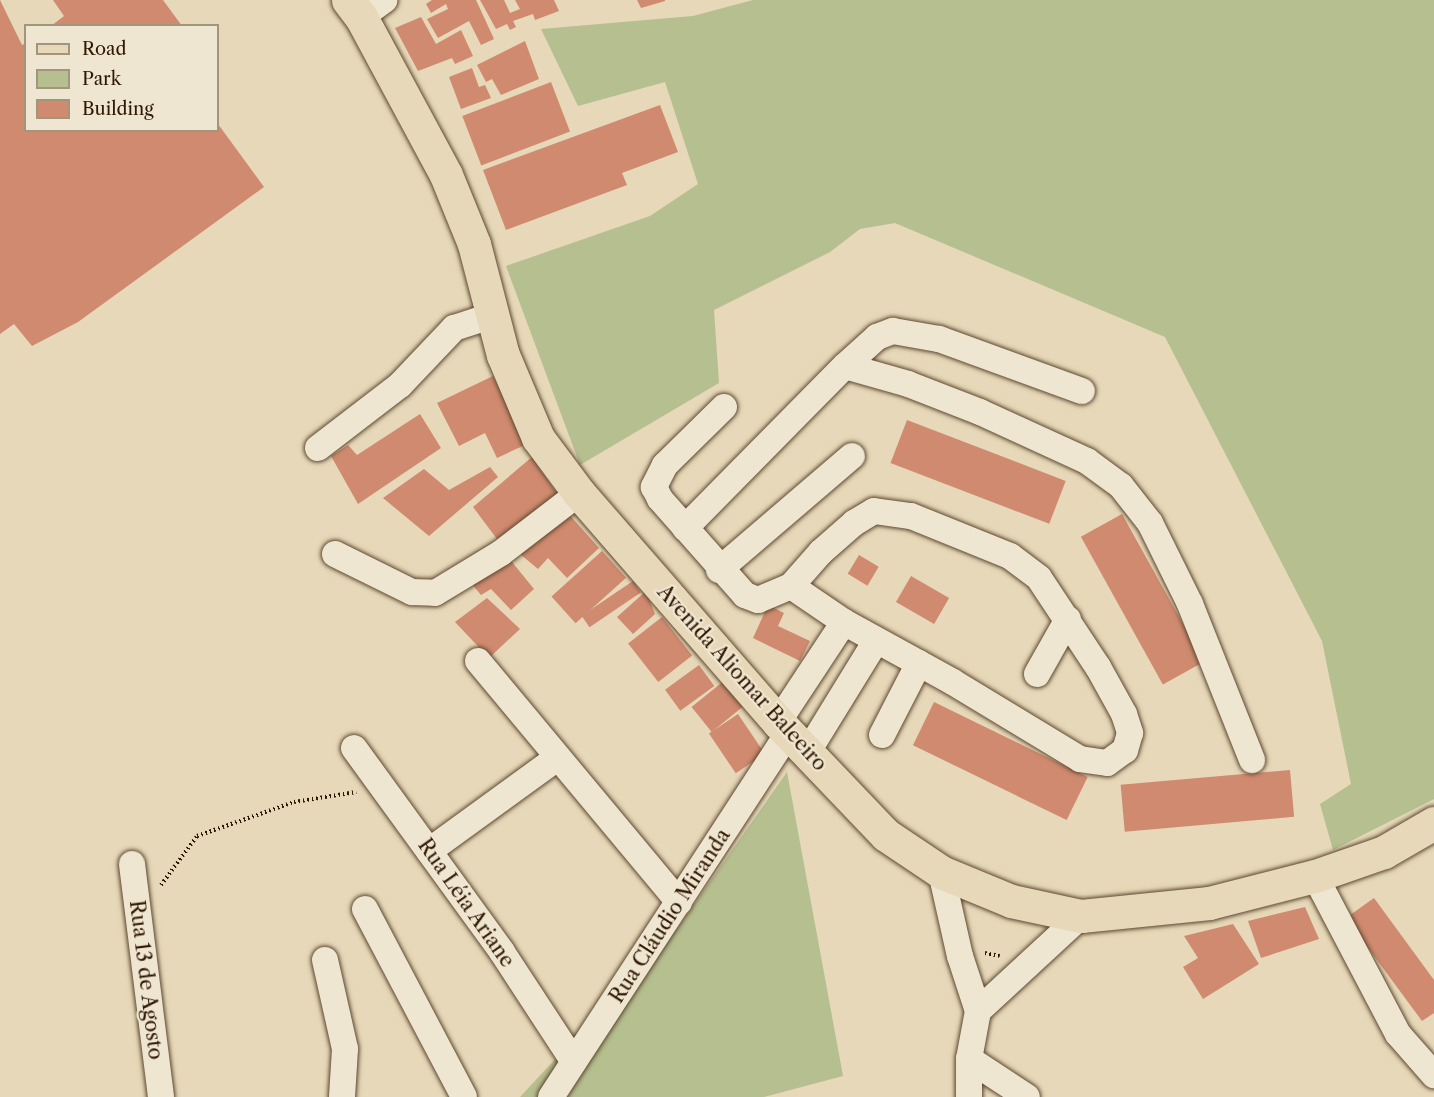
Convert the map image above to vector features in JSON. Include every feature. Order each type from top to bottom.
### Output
[{"type":"main road","name":"Avenida Aliomar Baleeiro","points":[[364,6],[446,176],[474,244],[503,355],[538,438],[579,493],[791,737],[886,834],[941,872],[1011,902],[1081,916],[1209,903],[1315,876],[1384,852],[1434,823]]},
{"type":"street","points":[[318,448],[400,385],[454,328],[492,316]]},
{"type":"street","points":[[685,528],[845,366],[877,337],[893,331],[912,332],[1082,391]]},
{"type":"street","points":[[845,366],[908,384],[980,412],[1087,461],[1121,486],[1150,523],[1190,604],[1252,760]]},
{"type":"street","points":[[724,407],[657,476],[654,487],[660,499],[719,570],[745,595],[758,600],[791,586],[854,523],[874,512],[889,511],[911,516],[1010,556],[1039,578],[1068,619],[1124,714],[1130,733],[1125,750],[1107,763],[1080,759],[919,663],[844,622],[791,586]]},
{"type":"street","points":[[719,570],[852,456]]},
{"type":"street","points":[[335,554],[412,592],[435,593],[491,559],[579,493]]},
{"type":"street","points":[[1037,674],[1068,619]]},
{"type":"street","points":[[791,737],[844,622]]},
{"type":"street","points":[[791,737],[876,640]]},
{"type":"street","points":[[478,661],[679,902]]},
{"type":"street","points":[[882,735],[919,663]]},
{"type":"street","name":"Rua Cláudio Miranda","points":[[551,1097],[791,737]]},
{"type":"street","name":"Rua Léia Ariane","points":[[354,747],[429,851],[574,1062]]},
{"type":"street","points":[[429,851],[557,758]]},
{"type":"street","name":"Rua 13 de Agosto","points":[[132,864],[161,1097]]},
{"type":"street","points":[[941,872],[960,956],[978,1011],[969,1059],[969,1097]]},
{"type":"street","points":[[1315,876],[1398,1034],[1434,1075]]},
{"type":"street","points":[[365,909],[464,1097]]},
{"type":"street","points":[[978,1011],[1081,916]]},
{"type":"street","points":[[325,960],[345,1049],[342,1097]]},
{"type":"street","points":[[969,1059],[1027,1097]]},
{"type":"path","points":[[138,918],[196,836],[294,802],[383,787]]},
{"type":"path","points":[[960,956],[993,952],[1023,971]]},
{"type":"green space","points":[[753,0],[1434,0],[1434,799],[1333,850],[1320,804],[1351,784],[1322,641],[1165,337],[895,223],[860,229],[830,252],[714,310],[719,383],[580,465],[506,266],[650,216],[698,184],[665,82],[578,106],[541,29],[693,16]]},
{"type":"green space","points":[[787,772],[843,1076],[764,1097],[520,1097],[679,926]]},
{"type":"building","points":[[0,0],[22,45],[24,44],[24,132],[219,132],[219,125],[264,187],[78,322],[32,346],[14,324],[0,334]]},
{"type":"building","points":[[53,0],[163,0],[181,24],[54,24],[64,16]]},
{"type":"building","points":[[432,0],[476,0],[494,39],[481,45],[469,21],[438,38],[427,19],[448,9],[446,4],[431,13],[426,4]]},
{"type":"building","points":[[480,0],[504,0],[510,13],[520,9],[515,0],[554,0],[559,11],[535,20],[533,14],[513,21],[516,27],[510,30],[507,24],[496,29]]},
{"type":"building","points":[[637,0],[665,0],[665,1],[641,8]]},
{"type":"building","points":[[421,17],[436,44],[461,30],[473,56],[455,64],[452,58],[418,71],[395,28]]},
{"type":"building","points":[[525,41],[539,79],[501,95],[492,79],[486,82],[477,65]]},
{"type":"building","points":[[472,68],[479,87],[485,85],[491,98],[461,109],[449,77]]},
{"type":"building","points":[[551,82],[570,131],[481,166],[462,116]]},
{"type":"building","points":[[660,105],[678,152],[622,173],[627,185],[506,230],[483,170]]},
{"type":"building","points":[[493,376],[527,444],[497,458],[485,433],[459,446],[437,403]]},
{"type":"building","points":[[420,414],[441,448],[358,504],[331,456],[348,445],[357,455]]},
{"type":"building","points":[[907,420],[1066,481],[1049,524],[891,463]]},
{"type":"building","points":[[532,457],[558,495],[497,539],[473,507]]},
{"type":"building","points":[[490,467],[498,477],[429,536],[383,498],[424,469],[449,490]]},
{"type":"building","points":[[567,512],[599,548],[567,578],[548,558],[538,569],[520,554]]},
{"type":"building","points":[[1122,514],[1204,662],[1163,685],[1081,537]]},
{"type":"building","points":[[602,551],[626,578],[576,623],[551,597]]},
{"type":"building","points":[[859,555],[879,567],[867,586],[848,574]]},
{"type":"building","points":[[508,557],[534,589],[511,610],[491,589],[481,595],[471,583]]},
{"type":"building","points":[[911,576],[949,598],[934,624],[896,602]]},
{"type":"building","points":[[633,581],[641,593],[589,627],[582,616]]},
{"type":"building","points":[[646,591],[655,614],[633,634],[617,617]]},
{"type":"building","points":[[487,598],[520,629],[489,658],[455,622]]},
{"type":"building","points":[[768,605],[784,613],[778,626],[810,641],[800,661],[753,638]]},
{"type":"building","points":[[662,617],[692,656],[658,682],[628,643]]},
{"type":"building","points":[[699,665],[714,686],[680,711],[665,690]]},
{"type":"building","points":[[725,680],[745,705],[712,732],[692,707]]},
{"type":"building","points":[[934,702],[1088,777],[1067,820],[913,745]]},
{"type":"building","points":[[738,714],[765,754],[736,773],[709,734]]},
{"type":"building","points":[[1290,770],[1294,817],[1125,832],[1121,785]]},
{"type":"building","points":[[1374,898],[1434,980],[1434,1013],[1422,1021],[1346,918]]},
{"type":"building","points":[[1305,907],[1319,939],[1261,958],[1248,921]]},
{"type":"building","points":[[1233,924],[1259,964],[1203,999],[1183,967],[1198,958],[1184,936]]}]
